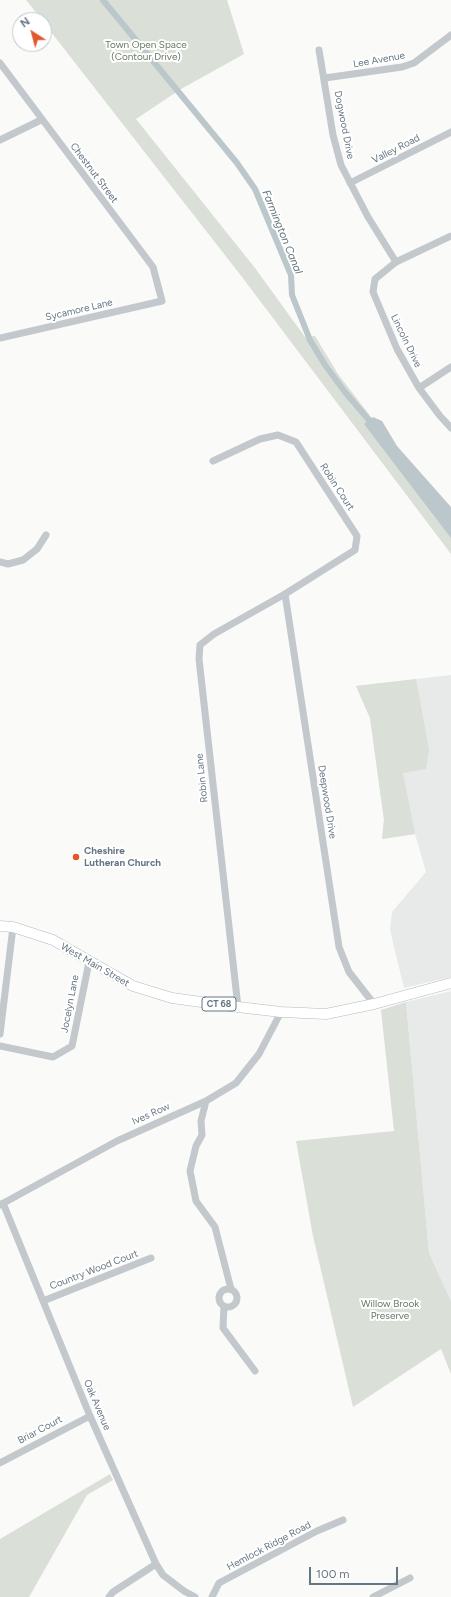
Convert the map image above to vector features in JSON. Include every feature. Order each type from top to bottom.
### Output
[{"type":"main road","name":"West Main Street","points":[[0,926],[13,927],[53,940],[133,986],[172,998],[281,1012],[326,1014],[374,1004],[451,983]]},
{"type":"street","name":"Lee Avenue","points":[[325,78],[402,67],[414,63],[451,35]]},
{"type":"street","name":"Dogwood Drive","points":[[319,50],[325,78],[333,135],[342,165],[350,183],[396,262]]},
{"type":"street","name":"Chestnut Street","points":[[0,63],[153,267],[162,301]]},
{"type":"street","points":[[0,140],[42,120]]},
{"type":"street","name":"Valley Road","points":[[350,183],[451,132]]},
{"type":"street","name":"Lincoln Drive","points":[[451,236],[396,262],[375,279],[373,292],[397,350],[419,388],[451,428]]},
{"type":"street","name":"Sycamore Lane","points":[[0,338],[162,301]]},
{"type":"street","points":[[419,388],[451,367]]},
{"type":"street","name":"Robin Court","points":[[213,461],[260,439],[278,436],[296,442],[357,536],[355,550],[285,594]]},
{"type":"street","points":[[0,562],[8,564],[23,560],[37,549],[46,535]]},
{"type":"street","name":"Deepwood Drive","points":[[285,594],[339,947],[349,972],[374,1004]]},
{"type":"street","name":"Robin Lane","points":[[238,1006],[199,658],[200,645],[214,634],[285,594]]},
{"type":"street","points":[[0,1034],[13,927]]},
{"type":"street","name":"Jocelyn Lane","points":[[0,1046],[53,1057],[72,1046],[89,962]]},
{"type":"street","name":"Ives Row","points":[[1,1204],[117,1141],[206,1101],[236,1083],[259,1054],[281,1012]]},
{"type":"street","points":[[206,1101],[201,1121],[202,1135],[196,1146],[190,1171],[196,1201],[215,1227],[231,1289],[237,1294],[237,1302],[230,1307],[224,1306],[220,1302],[219,1296],[222,1291],[231,1289]]},
{"type":"street","name":"Oak Avenue","points":[[1,1204],[90,1416],[156,1564],[163,1575],[184,1591],[195,1597]]},
{"type":"street","name":"Country Wood Court","points":[[43,1301],[152,1258]]},
{"type":"street","points":[[224,1306],[223,1328],[255,1371]]},
{"type":"street","name":"Briar Court","points":[[0,1463],[90,1416]]},
{"type":"street","name":"Hemlock Ridge Road","points":[[212,1597],[219,1584],[317,1531],[343,1520]]},
{"type":"street","points":[[109,1597],[113,1592],[156,1564]]},
{"type":"street","points":[[373,1597],[410,1578]]},
{"type":"shaded area","points":[[373,417],[382,421],[397,446],[451,507],[451,538],[364,424]]},
{"type":"shaded area","points":[[451,675],[451,977],[404,988],[390,930],[392,912],[426,872],[415,834],[382,839],[384,820],[370,718],[356,686]]},
{"type":"shaded area","points":[[451,991],[451,1301],[429,1253],[406,1002]]},
{"type":"green space","name":"Town Open Space (Contour Drive)","points":[[26,0],[227,0],[244,54],[181,89],[136,119],[255,268],[305,337],[315,336],[338,374],[451,521],[451,554],[242,277],[52,33],[52,12],[36,12]]},
{"type":"green space","points":[[416,679],[429,750],[426,769],[403,773],[415,834],[382,839],[384,820],[370,718],[356,686]]},
{"type":"green space","name":"Willow Brook Preserve","points":[[406,1002],[429,1253],[451,1301],[451,1374],[441,1349],[353,1407],[313,1236],[296,1141],[394,1131],[381,1010]]},
{"type":"green space","points":[[110,1474],[113,1480],[87,1495],[29,1597],[0,1597],[0,1539]]},
{"type":"waterway","name":"Farmington Canal","points":[[103,0],[237,163],[255,189],[291,275],[292,295],[310,340],[325,365],[345,392],[374,426]]},
{"type":"place","name":"Cheshire Lutheran Church","points":[[76,857]]}]
